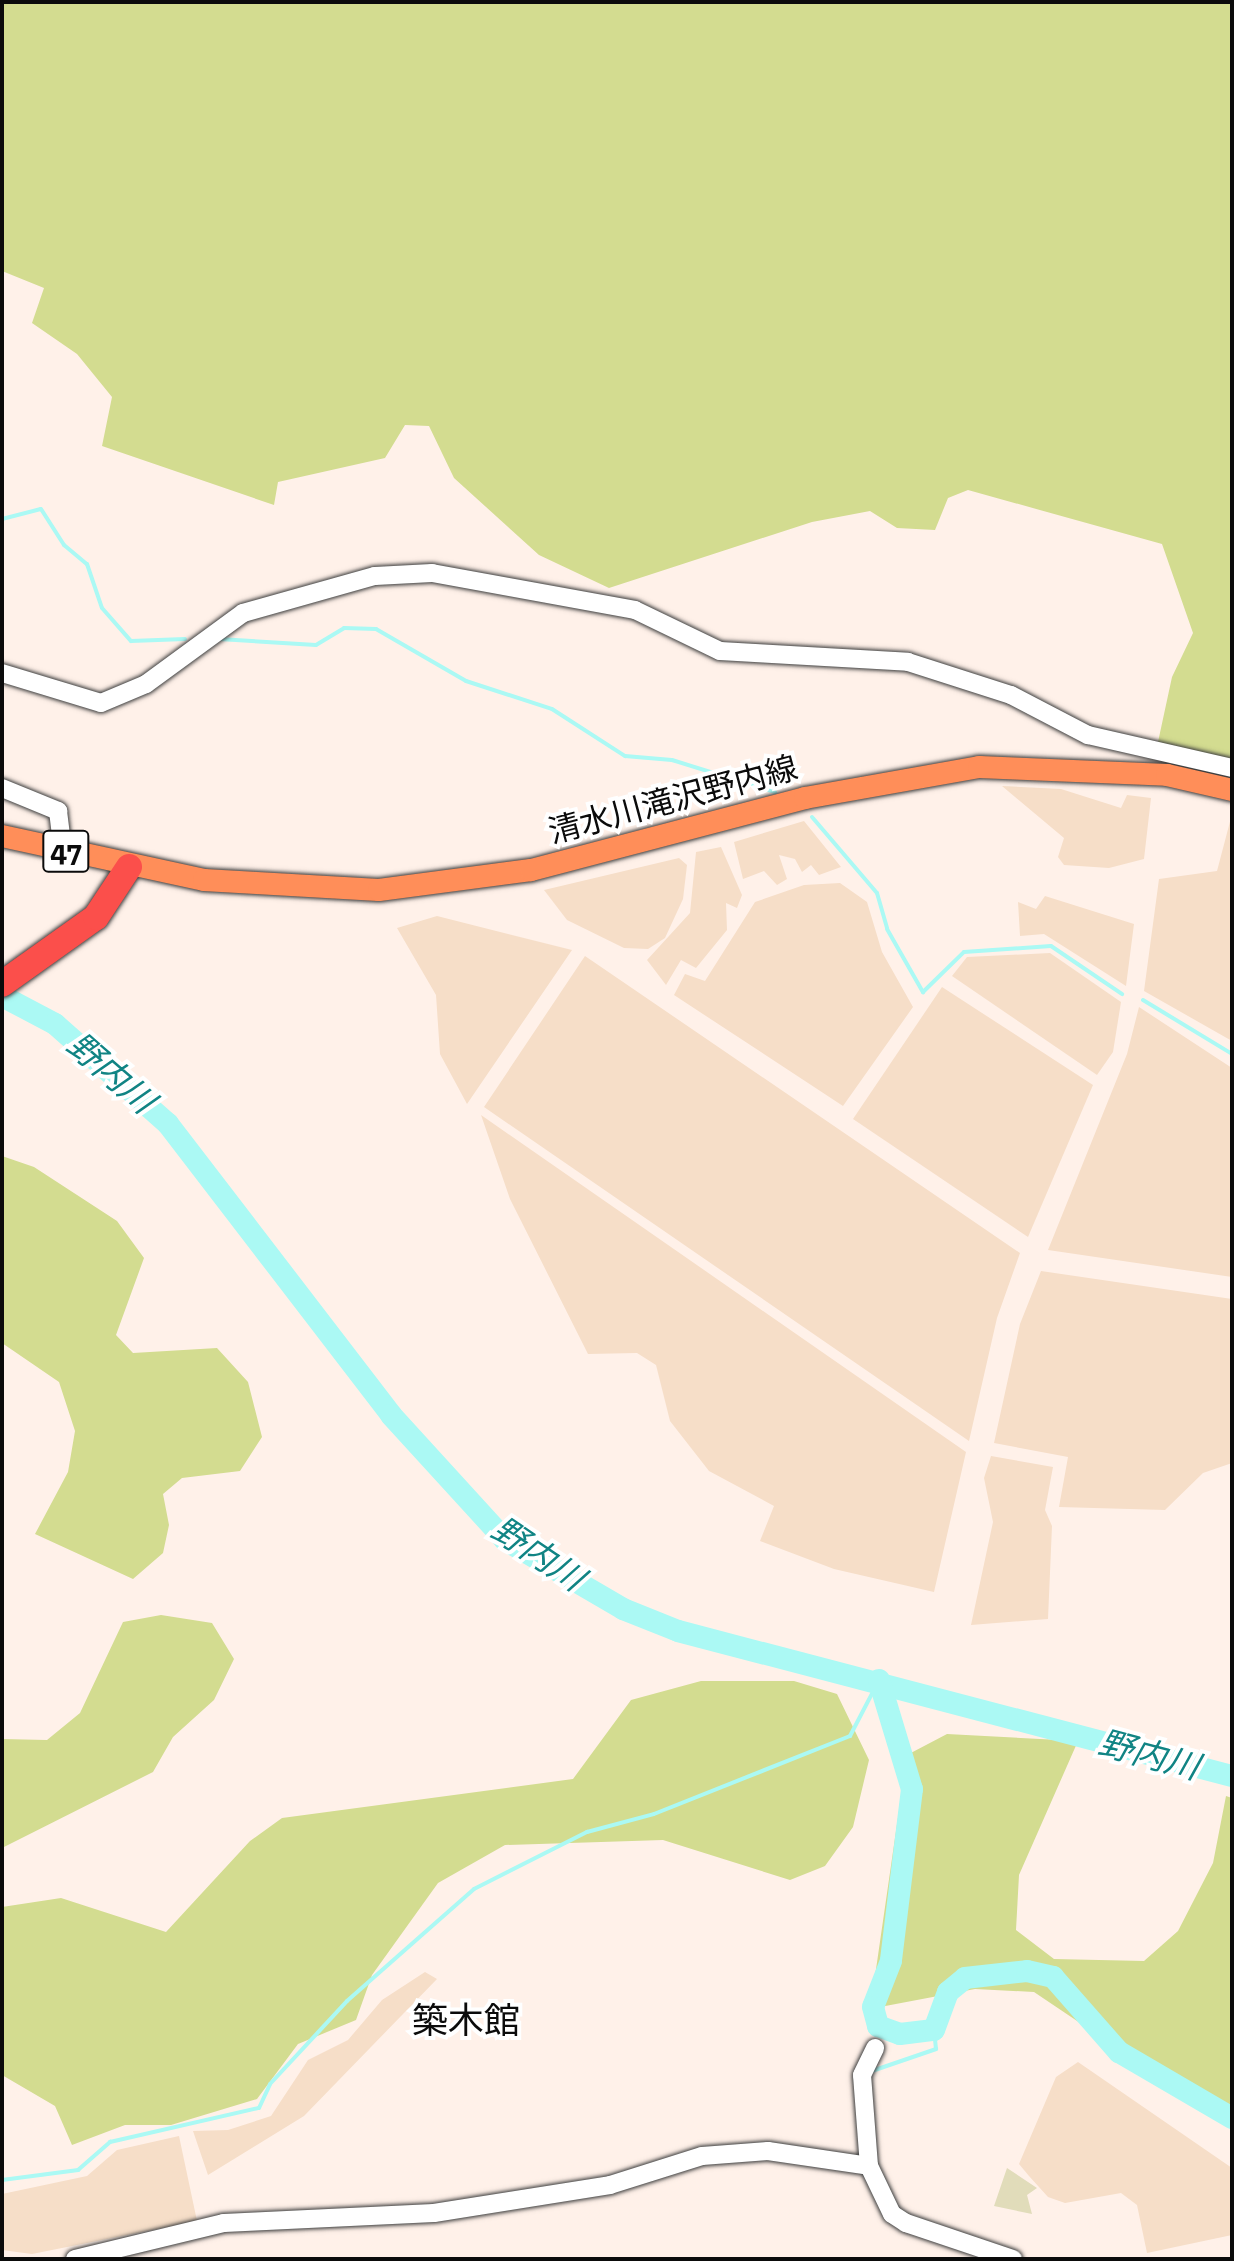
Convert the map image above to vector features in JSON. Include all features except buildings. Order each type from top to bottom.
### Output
[{"type":"highway","name":"47","points":[[2,984],[104,908],[129,867]]},
{"type":"main road","name":"清水川滝沢野内線","points":[[129,867],[298,889],[461,883],[602,854],[805,798],[979,767],[1167,775],[1232,790]]},
{"type":"main road","name":"47","points":[[2,836],[129,867]]},
{"type":"street","points":[[2,673],[84,704],[101,703],[146,684],[243,613],[375,576],[432,573],[635,610],[720,651],[908,662],[1011,695],[1088,735],[1232,768]]},
{"type":"street","points":[[2,788],[58,811],[63,850]]},
{"type":"street","points":[[875,2048],[862,2075],[869,2166],[892,2214],[906,2223],[1013,2259]]},
{"type":"street","points":[[75,2259],[255,2219],[434,2213],[565,2193],[653,2176],[702,2156],[768,2151],[869,2166]]},
{"type":"shaded area","points":[[1002,786],[1061,789],[1121,808],[1127,795],[1151,798],[1144,859],[1109,868],[1064,865],[1058,857],[1064,838]]},
{"type":"shaded area","points":[[1232,814],[1232,1041],[1144,991],[1159,879],[1217,871]]},
{"type":"shaded area","points":[[804,821],[841,867],[819,875],[811,865],[802,872],[795,859],[779,855],[787,879],[777,885],[764,871],[743,879],[734,842]]},
{"type":"shaded area","points":[[721,847],[742,895],[737,908],[726,903],[727,930],[696,968],[681,960],[666,985],[647,960],[690,913],[696,852]]},
{"type":"shaded area","points":[[679,858],[687,865],[683,899],[665,938],[648,949],[624,948],[567,920],[544,890]]},
{"type":"shaded area","points":[[840,883],[867,902],[882,952],[913,1007],[843,1106],[674,995],[685,974],[705,981],[755,902],[804,885]]},
{"type":"shaded area","points":[[1045,896],[1134,924],[1126,986],[1044,934],[1020,936],[1018,902],[1036,909]]},
{"type":"shaded area","points":[[437,916],[572,950],[467,1104],[440,1054],[436,995],[397,928]]},
{"type":"shaded area","points":[[1050,953],[1121,1002],[1113,1052],[1097,1075],[952,976],[967,957]]},
{"type":"shaded area","points":[[585,956],[1020,1253],[997,1318],[969,1441],[484,1107]]},
{"type":"shaded area","points":[[942,987],[1093,1085],[1028,1237],[853,1119]]},
{"type":"shaded area","points":[[1139,1007],[1232,1068],[1232,1277],[1048,1250],[1127,1054]]},
{"type":"shaded area","points":[[481,1115],[966,1452],[934,1592],[834,1569],[760,1541],[774,1506],[709,1471],[670,1421],[656,1365],[637,1353],[588,1354],[510,1199]]},
{"type":"shaded area","points":[[1041,1271],[1232,1299],[1232,1463],[1203,1473],[1165,1510],[1059,1507],[1068,1457],[994,1443],[1020,1324]]},
{"type":"shaded area","points":[[991,1456],[1053,1467],[1045,1510],[1052,1526],[1048,1619],[971,1625],[993,1522],[984,1478]]},
{"type":"shaded area","points":[[425,1972],[437,1979],[304,2116],[208,2175],[193,2131],[228,2130],[271,2116],[308,2060],[348,2040],[382,2000]]},
{"type":"shaded area","points":[[1078,2062],[1232,2168],[1232,2235],[1147,2253],[1137,2205],[1121,2193],[1065,2203],[1048,2197],[1029,2176],[1019,2164],[1056,2077]]},
{"type":"shaded area","points":[[179,2136],[197,2221],[32,2254],[2,2250],[2,2194],[87,2176],[117,2150]]},
{"type":"shaded area","points":[[1007,2168],[1037,2188],[1027,2195],[1032,2214],[994,2206]]},
{"type":"green space","points":[[2,2],[1232,2],[1232,761],[1158,742],[1172,677],[1193,633],[1162,544],[968,490],[948,498],[935,530],[897,528],[870,511],[812,522],[609,588],[539,555],[454,478],[429,426],[405,425],[385,458],[278,482],[274,505],[102,446],[112,397],[77,354],[32,323],[44,288],[2,271]]},
{"type":"green space","points":[[2,1156],[34,1167],[117,1221],[144,1258],[116,1335],[133,1353],[217,1348],[248,1382],[262,1437],[240,1471],[182,1478],[163,1494],[169,1525],[163,1553],[133,1579],[35,1534],[68,1472],[75,1431],[59,1382],[2,1343]]},
{"type":"green space","points":[[161,1615],[212,1623],[234,1659],[214,1700],[173,1737],[153,1772],[2,1848],[2,1739],[47,1740],[80,1713],[123,1622]]},
{"type":"green space","points":[[701,1681],[794,1681],[837,1694],[869,1760],[853,1827],[825,1866],[790,1880],[663,1840],[505,1845],[438,1883],[372,1975],[356,2020],[298,2044],[257,2099],[171,2125],[125,2125],[72,2145],[55,2106],[2,2075],[2,1907],[61,1898],[166,1932],[250,1841],[282,1818],[573,1779],[631,1700]]},
{"type":"green space","points":[[947,1734],[1078,1741],[1019,1875],[1016,1930],[1054,1959],[1144,1961],[1178,1931],[1213,1863],[1226,1796],[1232,1798],[1232,2116],[1202,2105],[1034,1992],[975,1989],[880,2007],[874,1983],[907,1755]]},
{"type":"waterway","points":[[2,519],[41,509],[64,545],[87,564],[102,608],[131,641],[185,639]]},
{"type":"waterway","points":[[219,639],[316,645],[344,628],[376,629],[466,681],[552,709],[625,756],[672,760],[775,792]]},
{"type":"waterway","points":[[812,817],[877,893],[887,929],[923,992],[964,952],[1051,946],[1122,994]]},
{"type":"waterway","name":"野内川","points":[[2,996],[55,1024],[168,1124],[391,1415],[505,1540],[623,1609],[678,1631],[1232,1776]]},
{"type":"waterway","points":[[1143,1000],[1232,1054]]},
{"type":"waterway","points":[[2,2180],[78,2170],[110,2142],[259,2108],[270,2084],[347,2001],[474,1889],[587,1832],[654,1814],[850,1736],[879,1680]]},
{"type":"waterway","points":[[879,1680],[912,1789],[891,1961],[873,2007],[878,2026],[900,2034],[934,2030],[948,1992],[965,1978],[1027,1971],[1053,1977],[1119,2052],[1232,2118]]},
{"type":"waterway","points":[[869,2072],[936,2049],[934,2030]]},
{"type":"district","name":"築木館","points":[[466,2021]]}]
